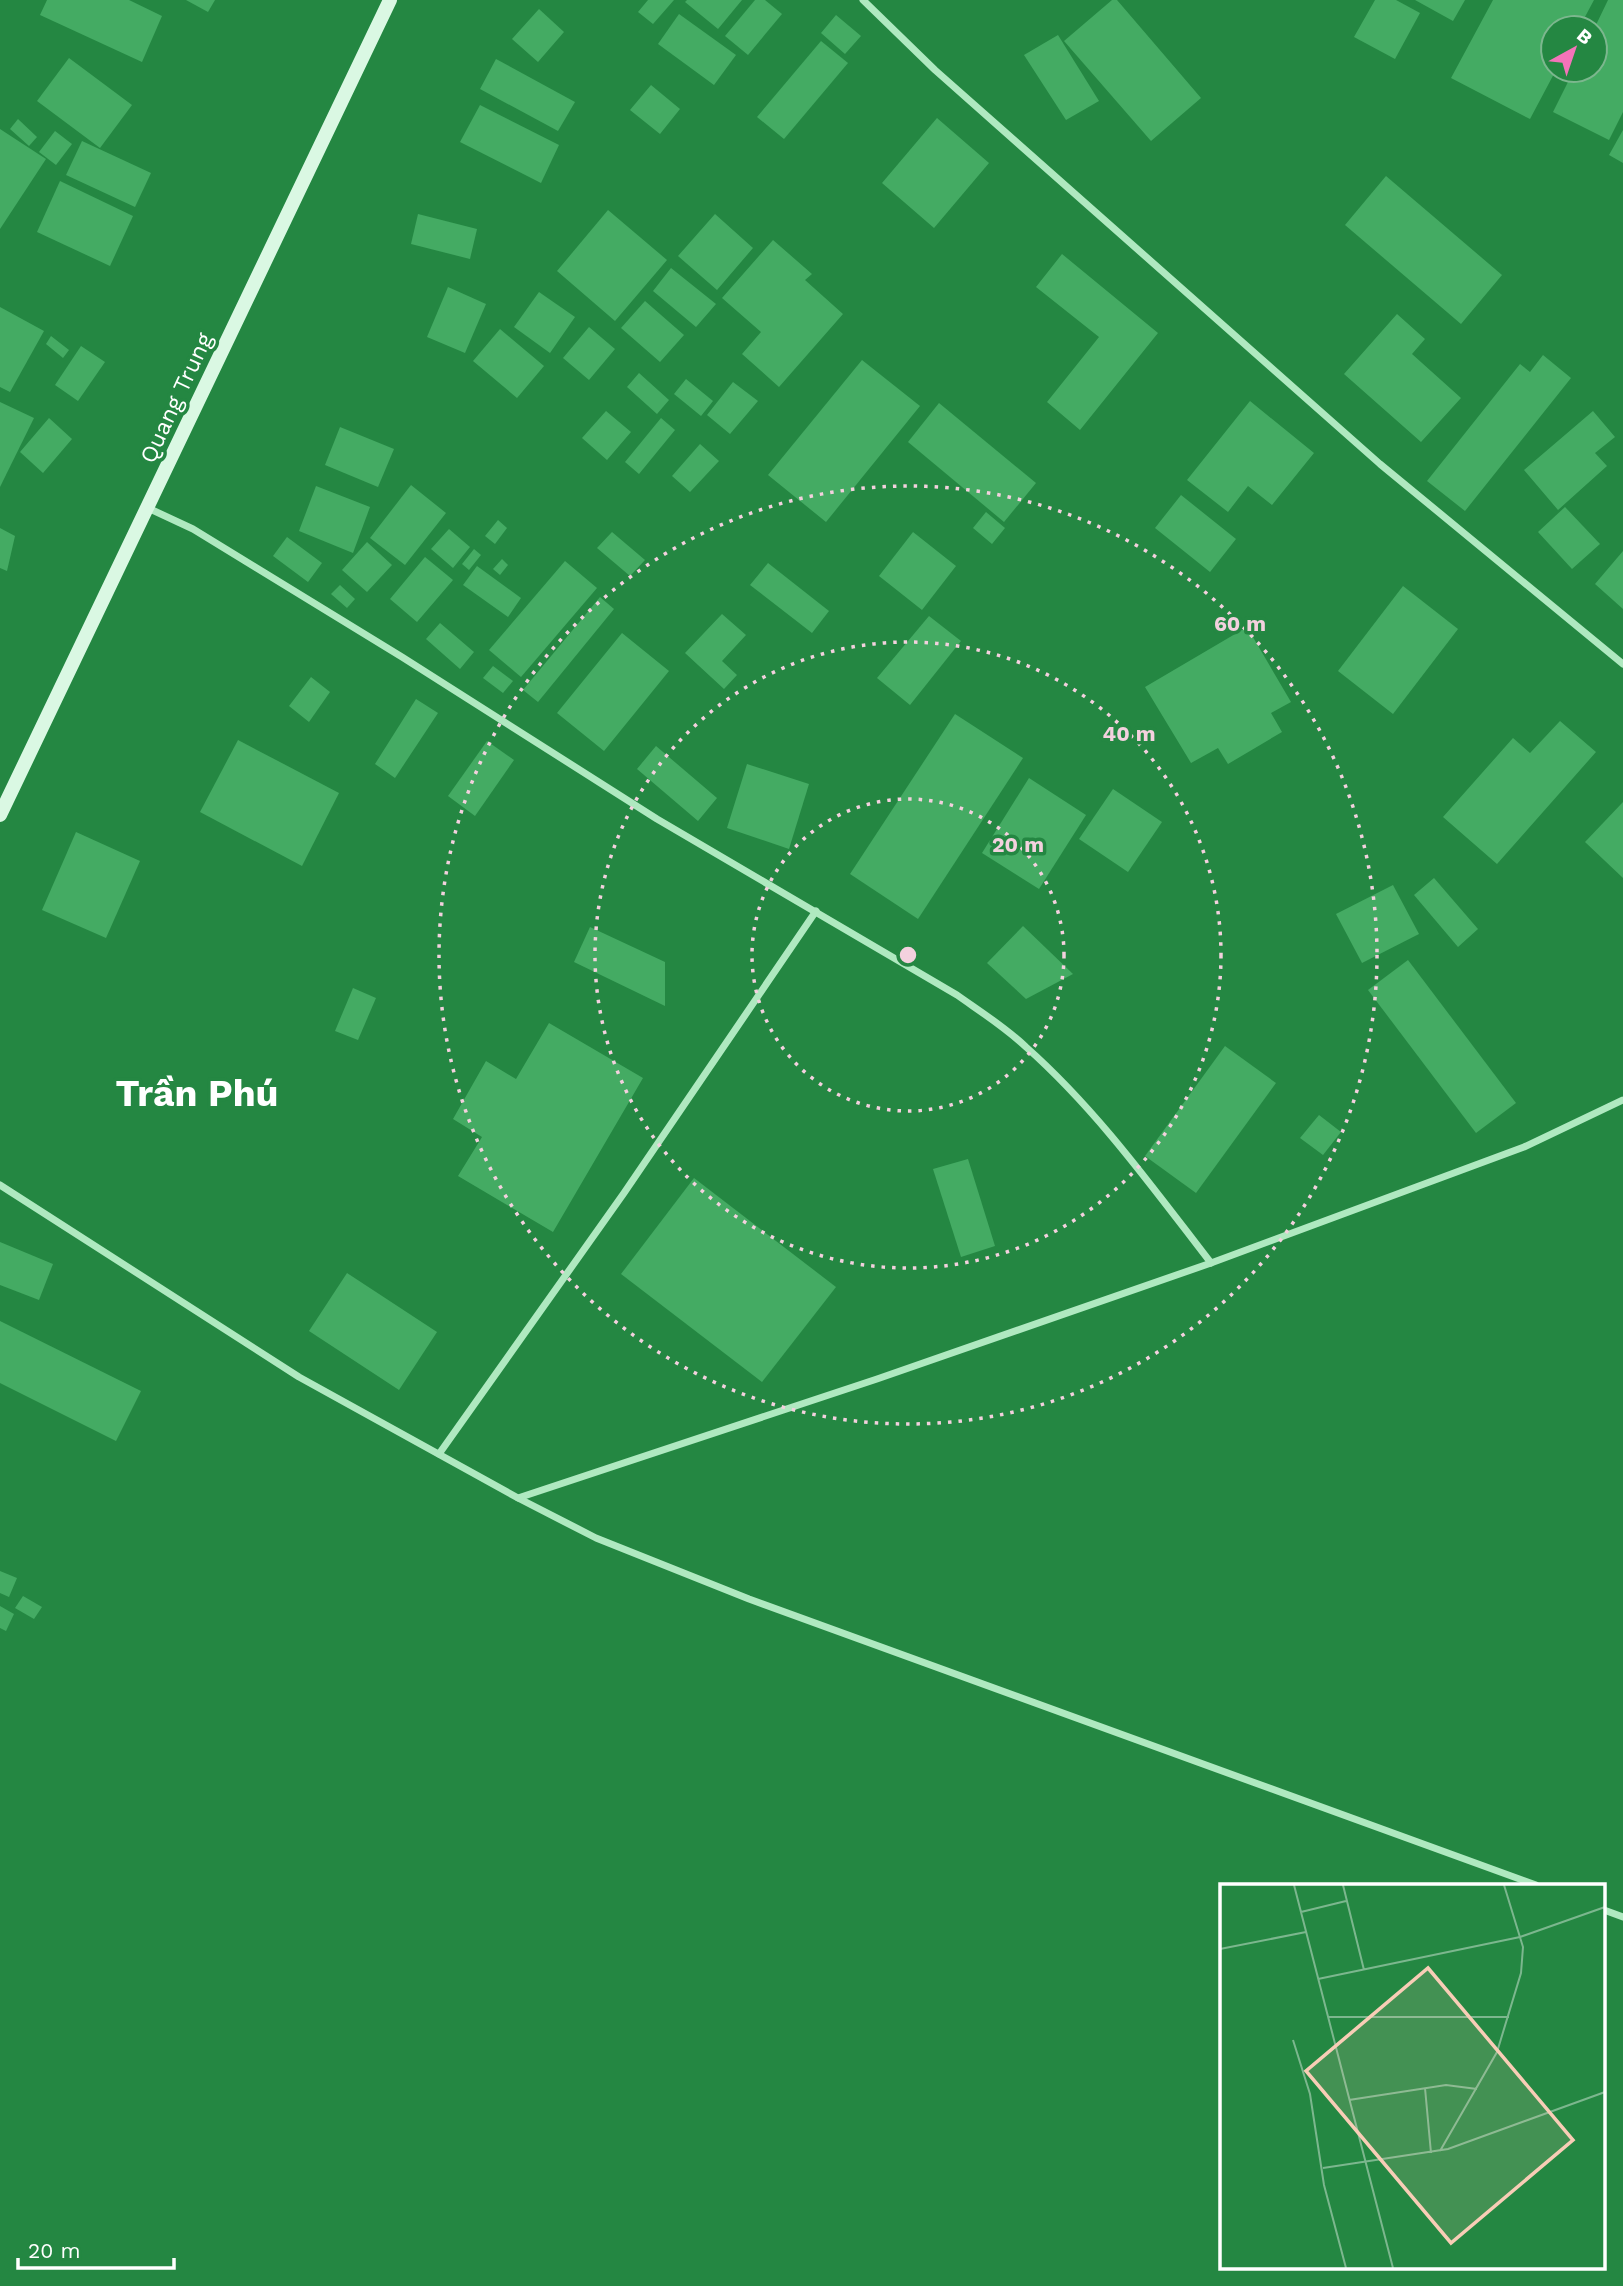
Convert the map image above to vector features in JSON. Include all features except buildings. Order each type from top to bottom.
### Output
[{"type":"main road","name":"Quang Trung","points":[[0,815],[390,0]]},
{"type":"street","points":[[863,0],[935,70],[1380,464],[1623,664]]},
{"type":"street","points":[[148,508],[193,529],[402,657],[657,819],[957,995],[1002,1026],[1072,1091],[1121,1147],[1211,1263]]},
{"type":"street","points":[[439,1454],[624,1193],[816,911]]},
{"type":"street","points":[[518,1498],[877,1379],[1211,1263],[1524,1147],[1623,1100]]},
{"type":"street","points":[[0,1185],[299,1377],[596,1538],[748,1599],[1533,1884]]},
{"type":"street","points":[[1606,1911],[1623,1917]]},
{"type":"district","name":"Trần Phú","points":[[197,1093]]}]
